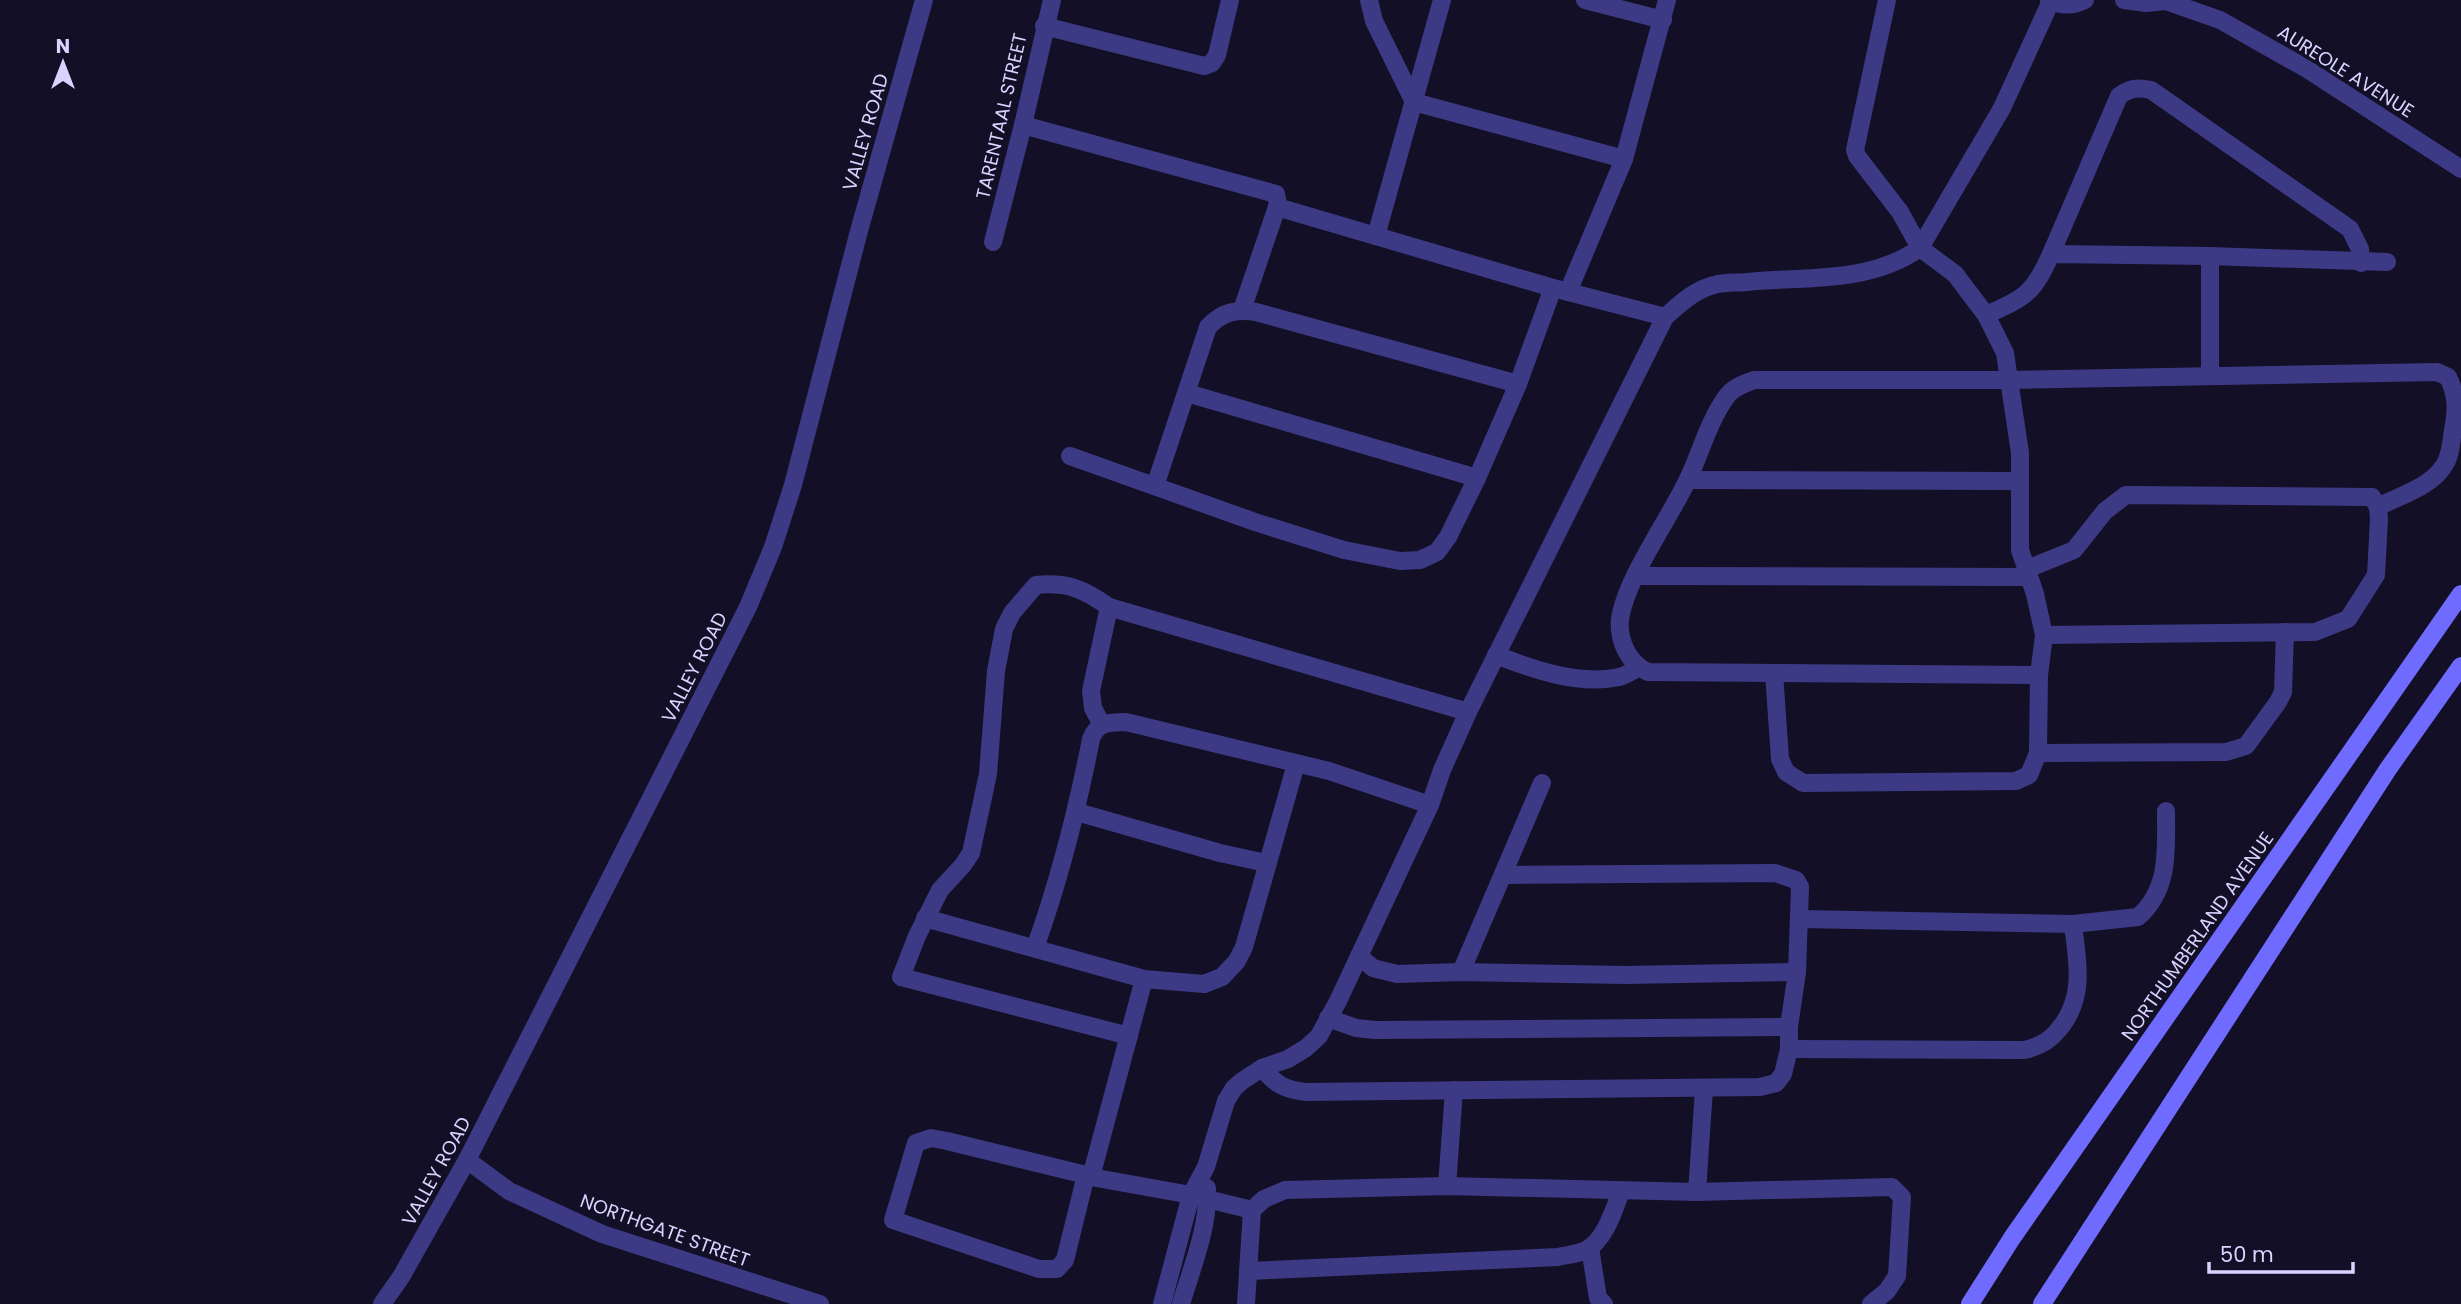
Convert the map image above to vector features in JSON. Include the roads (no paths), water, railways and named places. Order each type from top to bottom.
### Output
[{"type":"main road","name":"NORTHUMBERLAND AVENUE","points":[[1970,1304],[2012,1238],[2461,594]]},
{"type":"main road","points":[[2042,1304],[2388,769],[2461,666]]},
{"type":"street","name":"VALLEY ROAD","points":[[382,1304],[401,1277],[467,1160],[736,631],[773,547],[811,419],[859,231],[924,0]]},
{"type":"street","name":"TARENTAAL STREET","points":[[993,242],[1052,0]]},
{"type":"street","points":[[1044,26],[1203,66],[1212,63],[1217,55],[1230,0]]},
{"type":"street","points":[[1369,0],[1374,21],[1414,102],[1624,159]]},
{"type":"street","points":[[1376,236],[1442,0]]},
{"type":"street","points":[[1585,0],[1663,20]]},
{"type":"street","points":[[1070,456],[1255,522],[1344,550],[1400,561],[1420,560],[1437,552],[1448,537],[1477,478],[1561,290],[1624,159],[1667,0]]},
{"type":"street","points":[[1774,673],[1780,759],[1786,772],[1804,783],[2016,781],[2029,775],[2038,753],[2039,675],[2044,635],[2020,550],[2020,453],[2005,353],[1986,315],[1955,274],[1920,248],[1900,212],[1855,150],[1886,0]]},
{"type":"street","points":[[1163,1304],[1199,1197],[1226,1101],[1234,1088],[1262,1068],[1288,1059],[1307,1048],[1319,1036],[1430,805],[1442,769],[1468,712],[1665,317],[1695,292],[1714,285],[1847,277],[1905,260],[1920,248],[2002,108],[2050,1],[2072,5],[2085,0]]},
{"type":"street","name":"AUREOLE AVENUE","points":[[2123,0],[2146,3],[2164,1],[2220,20],[2306,69],[2461,169]]},
{"type":"street","points":[[1986,315],[2017,301],[2038,283],[2119,96],[2138,88],[2151,90],[2350,229],[2360,249],[2361,263]]},
{"type":"street","points":[[1023,125],[1276,194],[1277,207],[1242,310]]},
{"type":"street","points":[[1277,207],[1561,290],[1665,317]]},
{"type":"street","points":[[2051,254],[2387,262]]},
{"type":"street","points":[[2210,256],[2210,376]]},
{"type":"street","points":[[1155,486],[1208,327],[1225,313],[1242,310],[1518,384]]},
{"type":"street","points":[[2039,675],[1648,672],[1638,668],[1627,653],[1620,638],[1620,619],[1636,576],[1688,480],[1719,407],[1729,393],[1754,380],[2011,380],[2437,372],[2448,377],[2455,390],[2457,410],[2449,454],[2443,468],[2422,485],[2378,507]]},
{"type":"street","points":[[1187,393],[1477,478]]},
{"type":"street","points":[[1688,480],[2020,481]]},
{"type":"street","points":[[1636,576],[2028,573],[2074,550],[2105,511],[2126,495],[2372,497],[2378,507],[2376,575],[2348,619],[2315,632],[2044,635]]},
{"type":"street","points":[[1129,1037],[901,977],[925,918],[940,890],[963,866],[975,841],[988,774],[996,671],[1004,629],[1012,613],[1036,585],[1056,583],[1074,587],[1093,595],[1109,607],[1468,712]]},
{"type":"street","points":[[1102,725],[1093,708],[1091,691],[1109,607]]},
{"type":"street","points":[[2038,753],[2227,751],[2246,746],[2283,692],[2285,632]]},
{"type":"street","points":[[1496,655],[1538,672],[1588,678],[1620,677],[1638,668]]},
{"type":"street","points":[[1035,948],[1055,891],[1077,812],[1091,738],[1094,730],[1102,725],[1126,722],[1329,771],[1430,805]]},
{"type":"street","points":[[925,918],[1144,979],[1204,984],[1222,977],[1237,961],[1244,947],[1296,764]]},
{"type":"street","points":[[1461,972],[1542,783]]},
{"type":"street","points":[[1799,919],[2073,924],[2112,922],[2137,917],[2145,911],[2164,874],[2165,811]]},
{"type":"street","points":[[1077,812],[1266,863]]},
{"type":"street","points":[[1262,1068],[1275,1083],[1297,1091],[1704,1089],[1760,1087],[1776,1083],[1783,1074],[1789,1049],[1789,1027],[1797,972],[1800,887],[1796,880],[1775,873],[1504,875]]},
{"type":"street","points":[[1789,1049],[2024,1050],[2043,1046],[2057,1033],[2070,1014],[2077,995],[2079,979],[2073,924]]},
{"type":"street","points":[[1359,956],[1373,968],[1383,972],[1625,975],[1797,972]]},
{"type":"street","points":[[1144,979],[1129,1037],[1088,1176],[1065,1260],[1057,1269],[1038,1269],[893,1220],[916,1143],[931,1138],[1088,1176],[1252,1210]]},
{"type":"street","points":[[1328,1018],[1356,1028],[1375,1030],[1789,1027]]},
{"type":"street","points":[[1697,1192],[1704,1089]]},
{"type":"street","points":[[1447,1186],[1454,1090]]},
{"type":"street","name":"NORTHGATE STREET","points":[[467,1160],[509,1191],[602,1234],[820,1304]]},
{"type":"street","points":[[1246,1304],[1252,1210],[1264,1199],[1285,1190],[1447,1186],[1697,1192],[1892,1188],[1902,1197],[1897,1276],[1887,1291],[1871,1304]]},
{"type":"street","points":[[1248,1271],[1558,1257],[1590,1248],[1611,1219],[1621,1191]]},
{"type":"street","points":[[1181,1304],[1199,1246],[1199,1197]]},
{"type":"street","points":[[1590,1248],[1598,1298],[1604,1304]]}]
